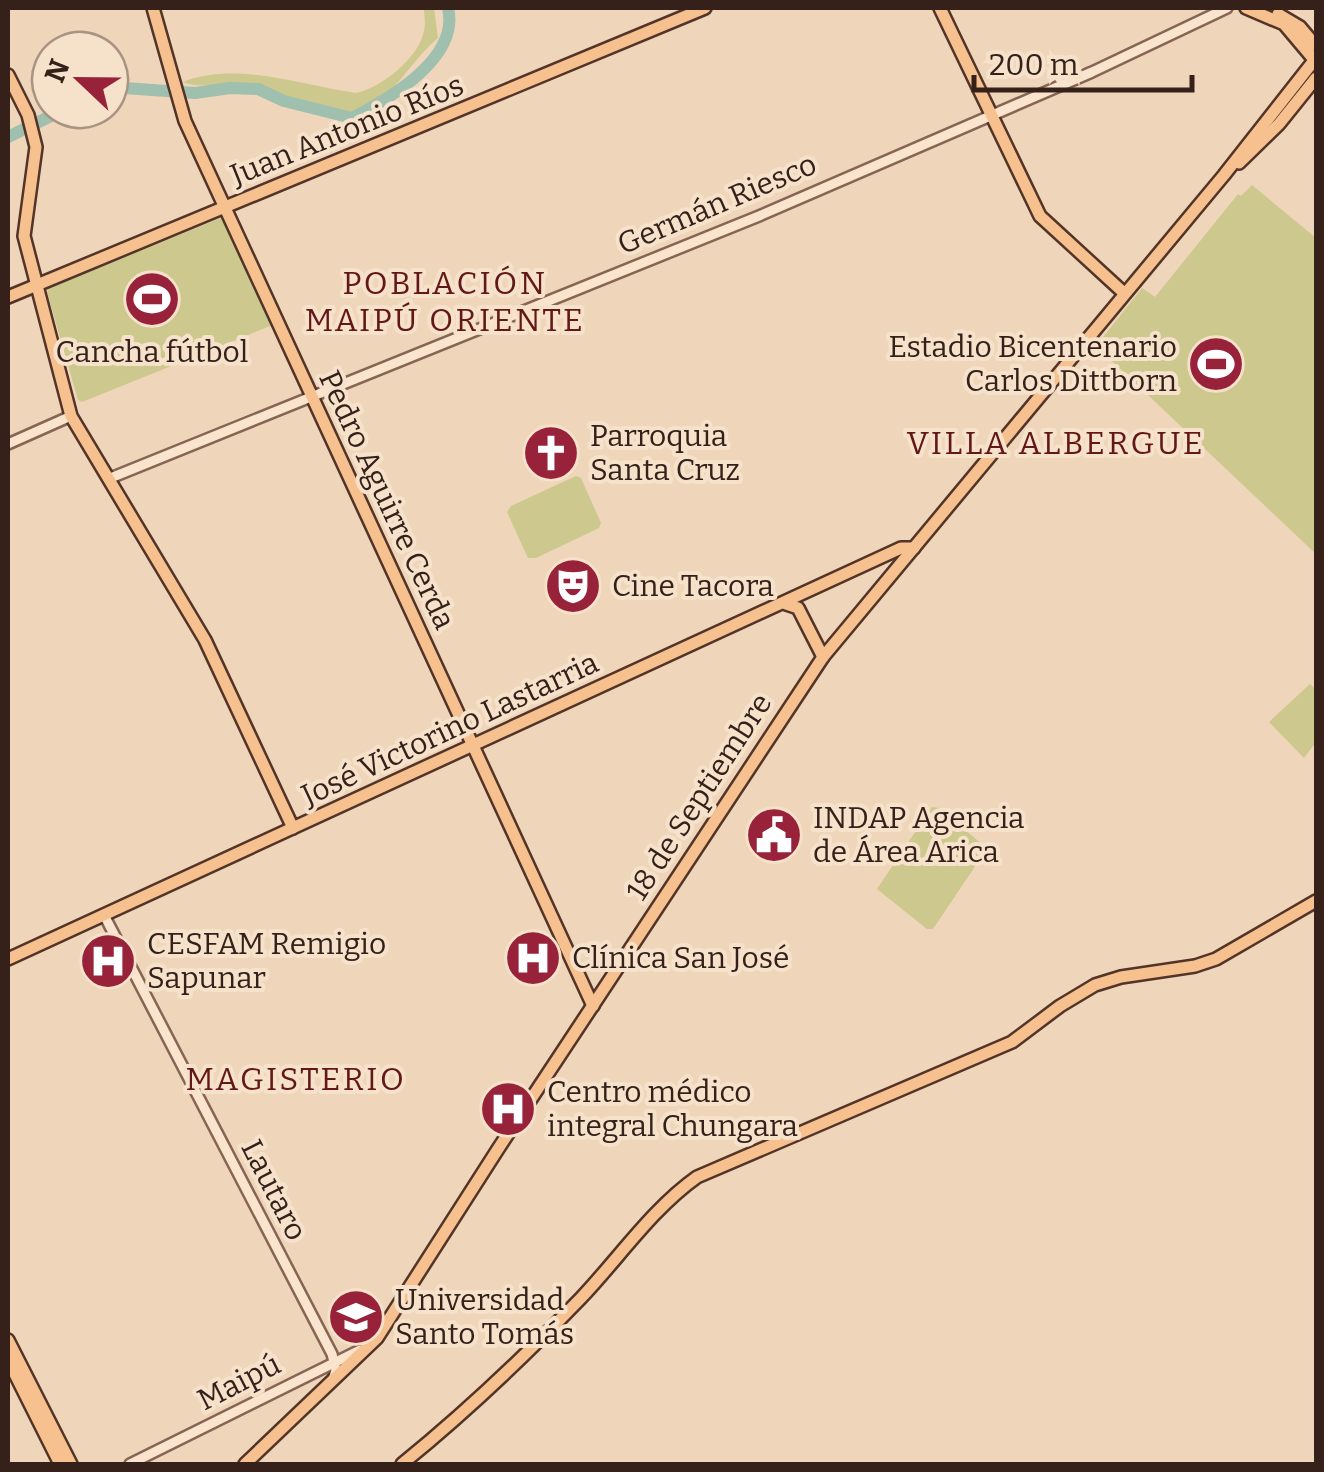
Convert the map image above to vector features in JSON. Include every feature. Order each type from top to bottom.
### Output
[{"type":"main road","name":"Pedro Aguirre Cerda","points":[[153,8],[182,112],[593,1006]]},
{"type":"main road","name":"Juan Antonio Ríos","points":[[8,297],[704,8]]},
{"type":"main road","points":[[940,8],[1044,221],[1124,293]]},
{"type":"main road","points":[[1246,8],[1284,24],[1316,60]]},
{"type":"main road","points":[[1254,8],[1266,8],[1287,18],[1314,40]]},
{"type":"main road","name":"18 de Septiembre","points":[[244,1464],[372,1344],[822,657],[1316,60]]},
{"type":"main road","points":[[8,74],[28,115],[36,147],[24,236],[71,416],[205,640],[292,828]]},
{"type":"main road","name":"18 de Septiembre","points":[[1224,175],[1261,143],[1311,90],[1316,78]]},
{"type":"main road","name":"José Victorino Lastarria","points":[[8,959],[901,548],[914,548]]},
{"type":"main road","points":[[786,604],[794,604],[800,610],[822,657]]},
{"type":"main road","points":[[402,1464],[461,1416],[580,1299],[672,1197],[697,1176],[1012,1042],[1095,986],[1121,977],[1216,959],[1316,901]]},
{"type":"main road","points":[[578,972],[607,986]]},
{"type":"main road","points":[[8,1340],[71,1464]]},
{"type":"main road","points":[[8,1360],[60,1464]]},
{"type":"street","name":"Germán Riesco","points":[[108,479],[758,216],[1092,72],[1228,8]]},
{"type":"street","points":[[8,444],[71,416]]},
{"type":"street","name":"Lautaro","points":[[104,915],[335,1362]]},
{"type":"street","name":"Maipú","points":[[130,1464],[372,1344]]},
{"type":"street","points":[[331,1383],[335,1362]]},
{"type":"shaded area","points":[[424,8],[434,8],[438,38],[388,92],[353,114],[320,109],[251,88],[183,82],[203,76],[247,74],[356,93],[366,90],[398,70],[415,51],[424,31]]},
{"type":"shaded area","name":"Estadio Bicentenario Carlos Dittborn","points":[[1252,185],[1316,238],[1316,554],[1096,346],[1142,288],[1155,297],[1238,194],[1241,196]]},
{"type":"shaded area","points":[[226,216],[275,324],[82,402],[78,400],[49,288]]},
{"type":"shaded area","points":[[576,476],[581,478],[601,523],[599,528],[536,558],[528,558],[507,512],[511,506]]},
{"type":"shaded area","points":[[1310,684],[1316,690],[1316,742],[1304,758],[1269,722]]},
{"type":"shaded area","points":[[932,807],[939,808],[983,845],[984,853],[933,929],[927,929],[877,889]]},
{"type":"waterway","points":[[130,88],[195,93],[258,89],[284,101],[352,118],[402,88],[433,60],[449,26],[448,8]]},
{"type":"waterway","points":[[8,137],[30,126]]},
{"type":"place","name":"Cancha fútbol","points":[[152,299]]},
{"type":"place","name":"Estadio Bicentenario Carlos Dittborn","points":[[1216,364]]},
{"type":"place","name":"Parroquia Santa Cruz","points":[[551,453]]},
{"type":"place","name":"Cine Tacora","points":[[573,586]]},
{"type":"place","name":"INDAP Agencia de Área Arica","points":[[774,835]]},
{"type":"place","name":"Clínica San José","points":[[533,958]]},
{"type":"place","name":"CESFAM Remigio Sapunar","points":[[108,961]]},
{"type":"place","name":"Centro médico integral Chungara","points":[[508,1109]]},
{"type":"place","name":"Universidad Santo Tomás","points":[[356,1317]]},
{"type":"district","name":"POBLACIÓN MAIPÚ ORIENTE","points":[[445,302]]},
{"type":"district","name":"VILLA ALBERGUE","points":[[1056,443]]},
{"type":"district","name":"MAGISTERIO","points":[[296,1079]]}]
